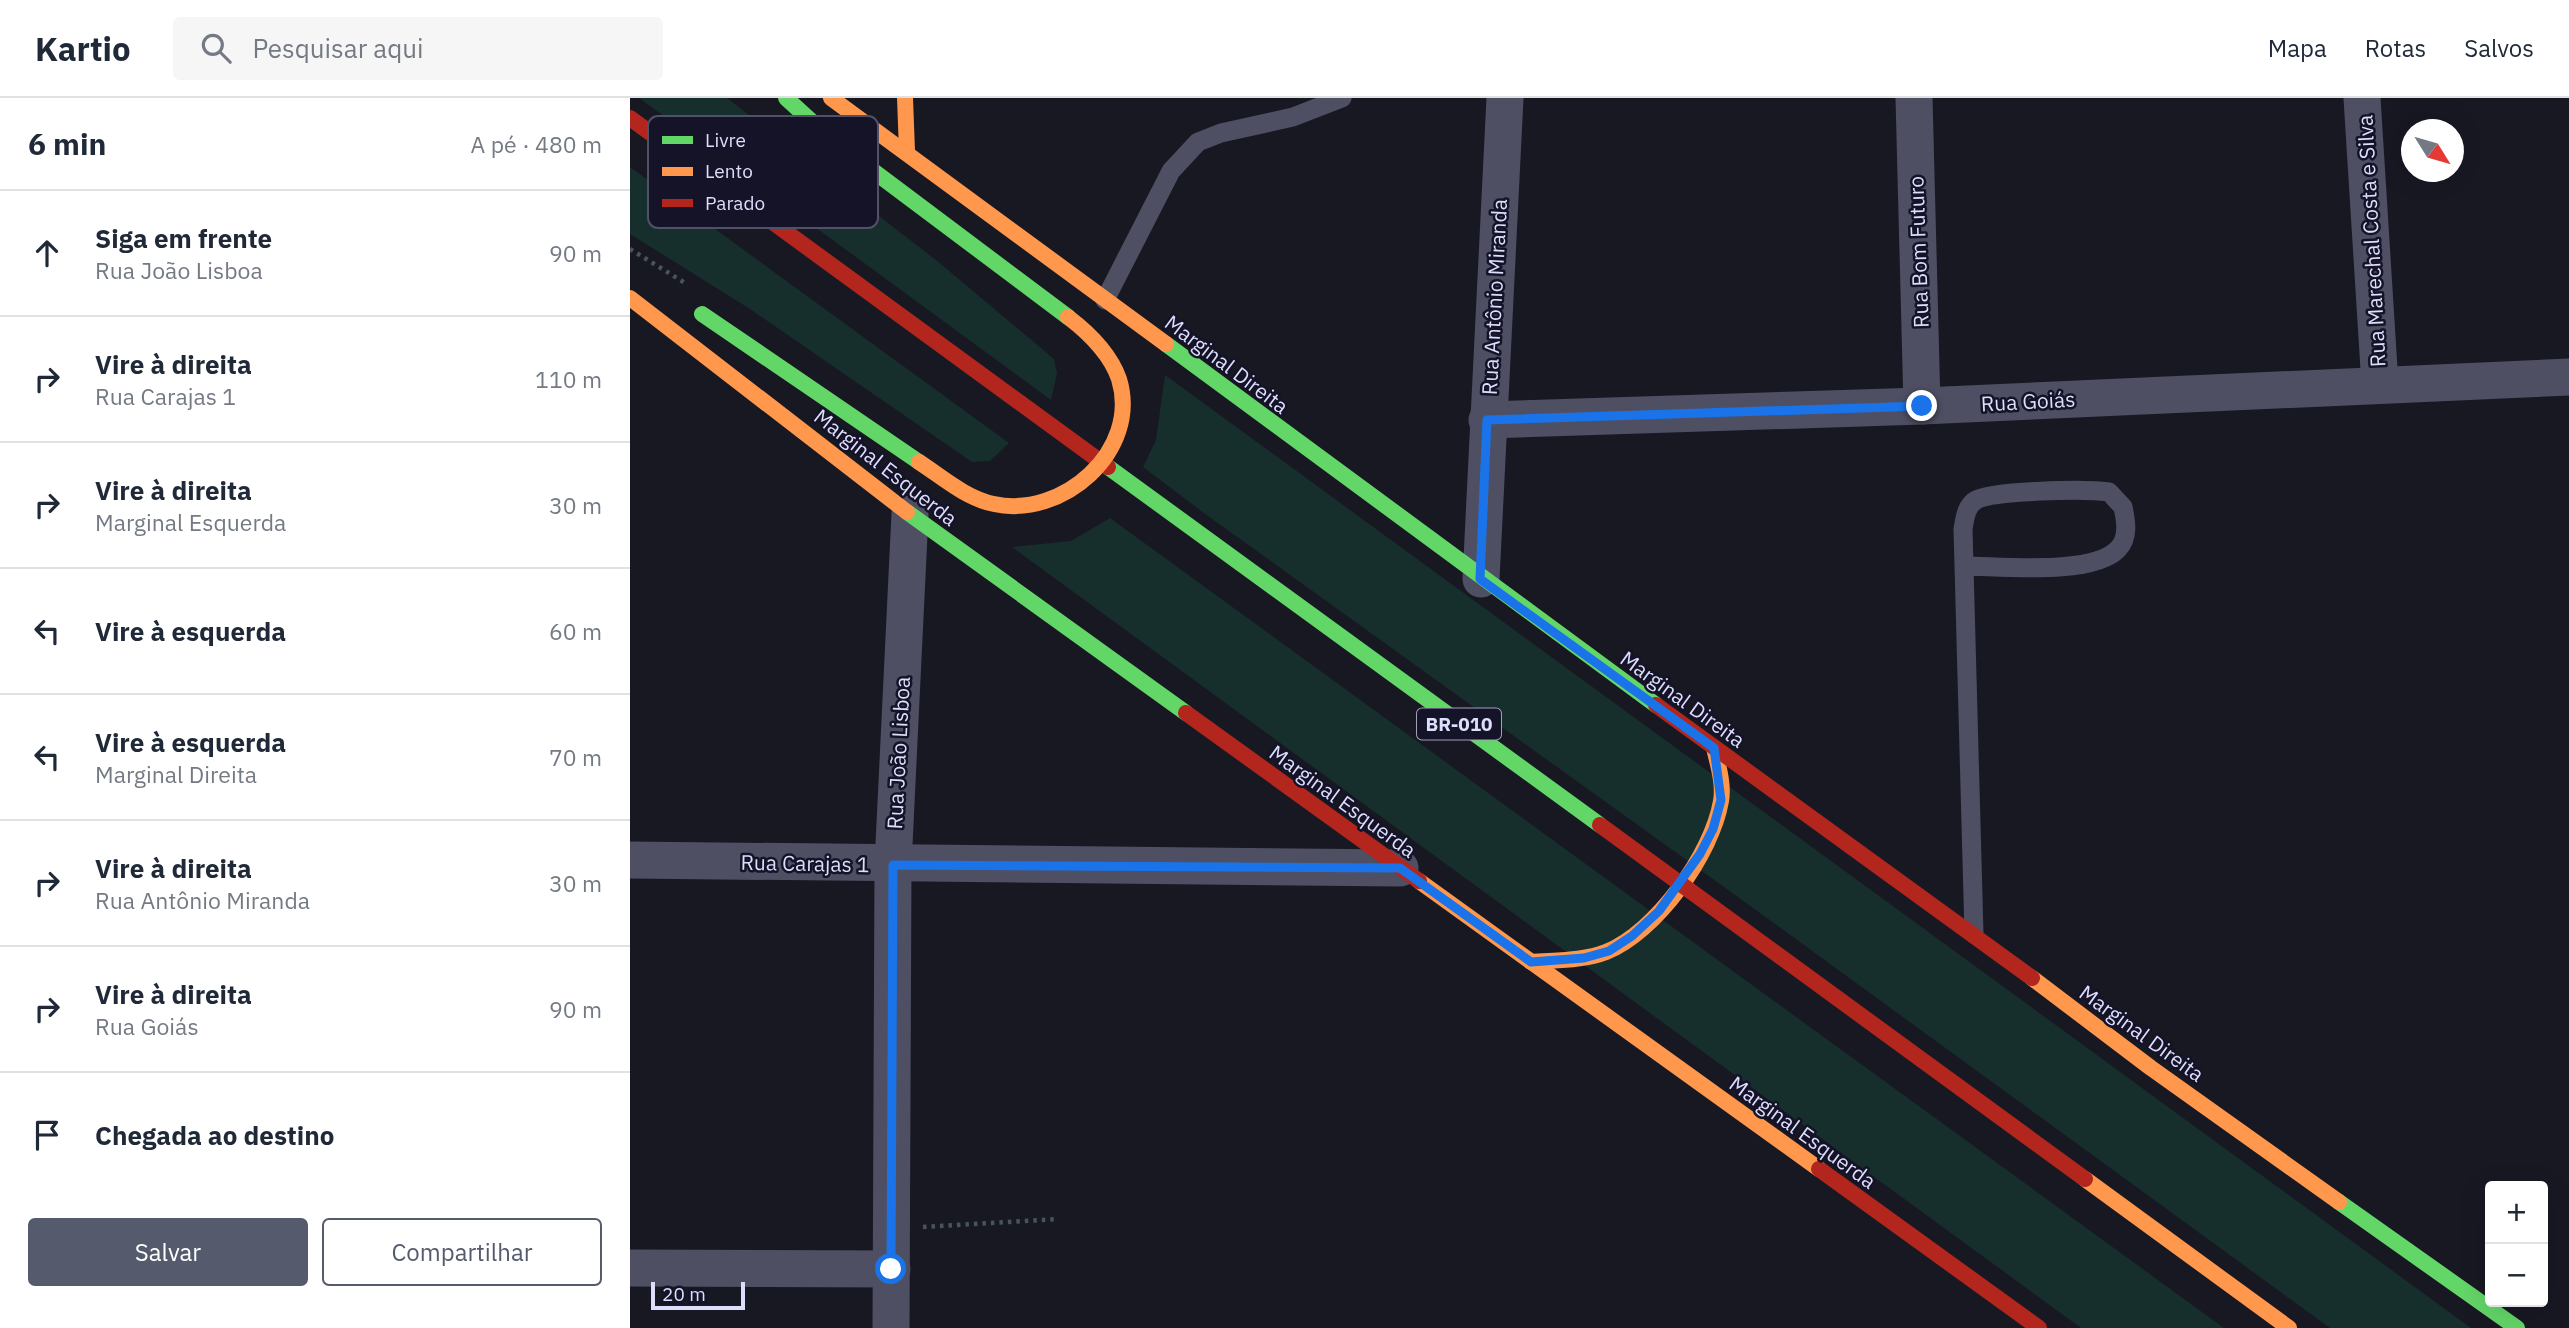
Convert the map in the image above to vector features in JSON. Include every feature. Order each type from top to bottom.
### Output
[{"type":"main road","points":[[786,98],[806,116]]},
{"type":"main road","name":"Marginal Direita","points":[[831,98],[857,116]]},
{"type":"main road","points":[[905,98],[907,151]]},
{"type":"main road","name":"BR-010","points":[[630,118],[648,131]]},
{"type":"main road","name":"Marginal Direita","points":[[878,131],[1480,579],[1974,934],[2151,1068],[2515,1328]]},
{"type":"main road","points":[[697,311],[952,484],[994,505],[1031,504],[1052,500],[1073,491],[1087,479],[1107,452],[1120,424],[1121,389],[1114,368],[1097,342],[1082,327],[878,174]]},
{"type":"main road","name":"BR-010","points":[[781,228],[2289,1328]]},
{"type":"main road","name":"Marginal Esquerda","points":[[630,298],[910,514],[2039,1328]]},
{"type":"main road","points":[[1531,962],[1584,958],[1609,951],[1632,936],[1680,885],[1713,829],[1721,800],[1714,748]]},
{"type":"street","name":"Rua Antônio Miranda","points":[[1480,579],[1505,98]]},
{"type":"street","name":"Rua Bom Futuro","points":[[1914,98],[1922,406]]},
{"type":"street","name":"Rua Marechal Costa e Silva","points":[[2362,98],[2380,385]]},
{"type":"street","name":"Rua Goiás","points":[[1487,420],[1922,406],[2569,377]]},
{"type":"street","name":"Rua João Lisboa","points":[[891,1328],[893,865],[910,514]]},
{"type":"street","name":"Rua Carajas 1","points":[[630,860],[893,865],[1400,868]]},
{"type":"street","points":[[630,1268],[891,1269]]},
{"type":"lane","points":[[1105,300],[1171,171],[1199,142],[1222,133],[1293,117],[1342,98]]},
{"type":"lane","points":[[1964,566],[2041,567],[2104,559],[2118,549],[2124,537],[2123,507],[2109,492],[2102,491],[1984,497],[1969,506],[1965,516],[1964,566],[1974,934]]},
{"type":"path","points":[[891,1228],[1057,1219]]},
{"type":"green space","points":[[639,98],[727,98],[750,116],[664,116]]},
{"type":"green space","points":[[630,167],[648,180],[648,228],[714,228],[1009,443],[990,461],[972,462],[750,309],[630,234]]},
{"type":"green space","points":[[878,215],[1054,359],[1057,373],[1051,400],[816,228],[878,228]]},
{"type":"green space","points":[[1165,375],[2471,1328],[2330,1328],[1208,516],[1143,467],[1156,440]]},
{"type":"green space","points":[[1110,518],[2224,1328],[2081,1328],[1012,547],[1071,541]]},
{"type":"traffic: fast","points":[[786,98],[806,116]]},
{"type":"traffic: fast","points":[[878,174],[1068,317]]},
{"type":"traffic: fast","points":[[702,314],[919,462]]},
{"type":"traffic: fast","points":[[1166,344],[1656,705]]},
{"type":"traffic: fast","points":[[1108,467],[1600,825]]},
{"type":"traffic: fast","points":[[907,512],[1186,713]]},
{"type":"traffic: fast","points":[[2339,1202],[2517,1328]]},
{"type":"traffic: slow","points":[[831,98],[856,116]]},
{"type":"traffic: slow","points":[[905,98],[907,151]]},
{"type":"traffic: slow","points":[[878,133],[1166,344]]},
{"type":"traffic: slow","points":[[630,298],[907,512]]},
{"type":"traffic: slow","points":[[919,462],[974,497],[994,504],[1020,506],[1045,501],[1069,490],[1090,474],[1107,454],[1118,431],[1123,406],[1119,379],[1110,361],[1098,344],[1068,317]]},
{"type":"traffic: slow","points":[[1531,962],[1578,959],[1606,952],[1625,942],[1662,909],[1694,867],[1716,822],[1722,788],[1714,748]]},
{"type":"traffic: slow","points":[[1419,881],[1819,1169]]},
{"type":"traffic: slow","points":[[2032,978],[2151,1068],[2339,1202]]},
{"type":"traffic: slow","points":[[2085,1179],[2289,1328]]},
{"type":"traffic: jam","points":[[630,118],[648,131]]},
{"type":"traffic: jam","points":[[781,228],[1108,467]]},
{"type":"traffic: jam","points":[[1656,705],[2032,978]]},
{"type":"traffic: jam","points":[[1186,713],[1419,881]]},
{"type":"traffic: jam","points":[[1600,825],[2085,1179]]},
{"type":"traffic: jam","points":[[1819,1169],[2039,1328]]},
{"type":"route","points":[[891,1269],[893,865],[1400,868],[1531,962],[1584,958],[1609,951],[1632,936],[1659,911],[1700,854],[1713,829],[1721,800],[1719,767],[1714,748],[1480,579],[1487,420],[1922,406]]}]
